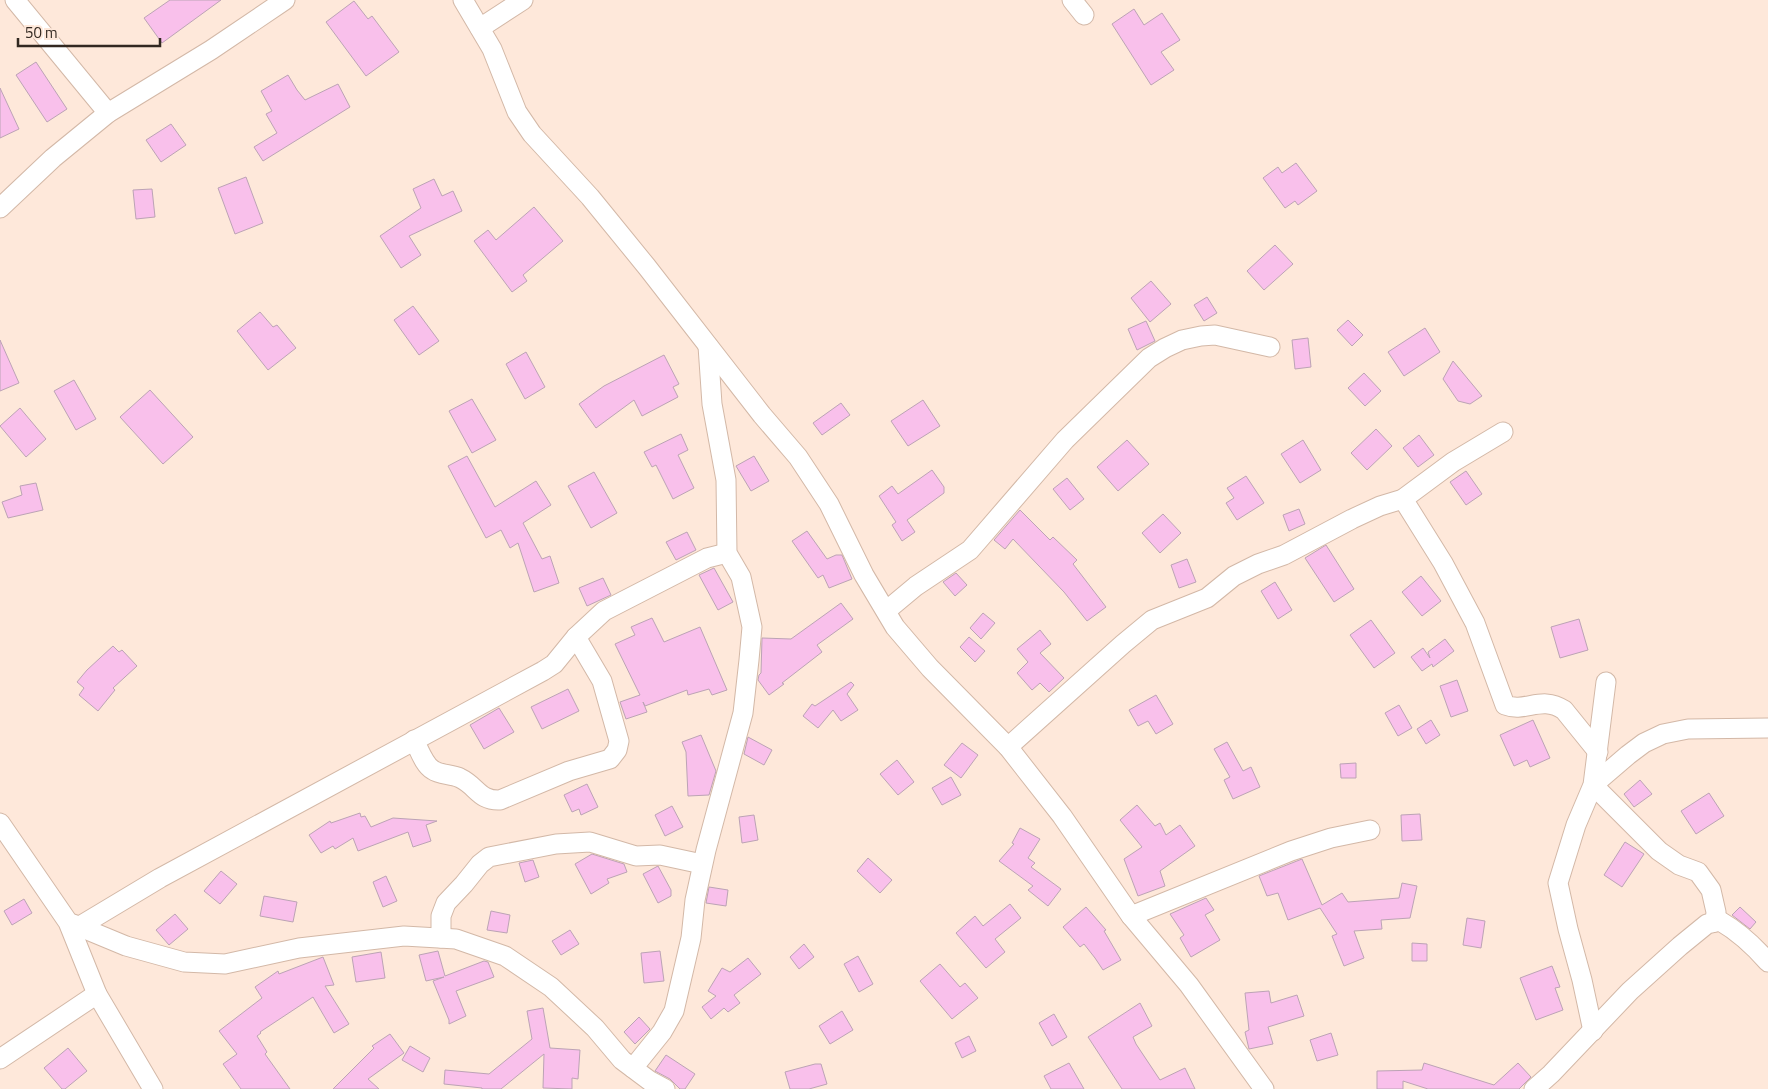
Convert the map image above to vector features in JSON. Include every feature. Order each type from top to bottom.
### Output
[{"type":"street","points":[[15,0],[108,113]]},
{"type":"street","points":[[0,208],[53,158],[108,113],[211,50],[285,0]]},
{"type":"street","points":[[463,0],[492,49],[517,112],[532,134],[590,197],[798,457],[829,504],[864,575],[895,627],[930,668],[1008,747],[1062,816],[1131,916],[1189,985],[1264,1089]]},
{"type":"street","points":[[480,28],[522,0]]},
{"type":"street","points":[[1072,0],[1084,15]]},
{"type":"street","points":[[886,611],[916,586],[970,550],[1065,440],[1149,358],[1182,340],[1201,336],[1215,335],[1270,347]]},
{"type":"street","points":[[633,1068],[662,1032],[674,1011],[692,938],[695,900],[702,864],[743,713],[750,660],[752,627],[741,577],[726,553],[726,480],[712,404],[708,346]]},
{"type":"street","points":[[1008,747],[1152,620],[1207,598],[1234,576],[1258,564],[1284,555],[1380,506],[1403,499],[1453,462],[1503,432]]},
{"type":"street","points":[[1403,499],[1443,563],[1475,623],[1505,705],[1517,706],[1547,702],[1558,706],[1564,710],[1598,752]]},
{"type":"street","points":[[74,924],[554,664],[576,637],[604,611],[707,558],[726,553]]},
{"type":"street","points":[[414,740],[433,771],[460,778],[483,797],[490,800],[500,800],[569,771],[610,759],[617,750],[619,741],[602,682],[576,637]]},
{"type":"street","points":[[1593,1031],[1558,883],[1576,825],[1593,785],[1606,682]]},
{"type":"street","points":[[1593,785],[1644,743],[1663,734],[1688,729],[1768,728]]},
{"type":"street","points":[[1593,785],[1659,851],[1679,864],[1698,872],[1711,890],[1716,912],[1715,922]]},
{"type":"street","points":[[0,823],[74,924],[97,994],[153,1089]]},
{"type":"street","points":[[1131,916],[1291,851],[1331,838],[1370,830]]},
{"type":"street","points":[[441,938],[441,916],[446,903],[480,864],[489,857],[556,844],[590,842],[636,856],[660,855],[702,864]]},
{"type":"street","points":[[1534,1089],[1551,1074],[1630,991],[1707,924],[1720,921],[1738,932],[1768,962]]},
{"type":"street","points":[[74,924],[126,946],[165,957],[184,962],[225,964],[299,948],[404,936],[456,939],[505,956],[551,987],[595,1028],[622,1060],[650,1081],[665,1089]]},
{"type":"street","points":[[0,1059],[97,994]]},
{"type":"building","points":[[170,0],[221,0],[162,43],[144,18]]},
{"type":"building","points":[[354,1],[368,19],[372,16],[399,52],[366,76],[326,22]]},
{"type":"building","points":[[1134,9],[1144,25],[1162,13],[1180,40],[1161,52],[1174,70],[1151,85],[1112,24]]},
{"type":"building","points":[[36,62],[67,109],[47,122],[16,75]]},
{"type":"building","points":[[288,75],[305,100],[338,84],[350,107],[263,161],[254,147],[277,133],[266,114],[272,111],[261,91]]},
{"type":"building","points":[[0,88],[19,129],[0,138]]},
{"type":"building","points":[[171,124],[186,145],[161,162],[146,140]]},
{"type":"building","points":[[1296,163],[1317,191],[1298,205],[1295,201],[1285,208],[1263,178],[1278,167],[1282,173]]},
{"type":"building","points":[[246,177],[263,223],[235,234],[218,188]]},
{"type":"building","points":[[434,179],[442,196],[453,191],[462,211],[409,236],[421,255],[401,268],[380,236],[421,208],[413,189]]},
{"type":"building","points":[[152,189],[155,217],[136,219],[133,190]]},
{"type":"building","points":[[534,207],[563,241],[523,275],[527,281],[512,292],[474,241],[488,230],[496,240]]},
{"type":"building","points":[[1275,245],[1293,264],[1264,290],[1247,271]]},
{"type":"building","points":[[1151,281],[1171,304],[1150,322],[1131,298]]},
{"type":"building","points":[[1207,297],[1217,313],[1204,321],[1194,305]]},
{"type":"building","points":[[413,306],[439,341],[419,355],[394,320]]},
{"type":"building","points":[[260,312],[273,327],[277,325],[296,348],[268,370],[237,331]]},
{"type":"building","points":[[1348,320],[1363,335],[1352,346],[1337,330]]},
{"type":"building","points":[[1146,321],[1155,341],[1137,350],[1128,329]]},
{"type":"building","points":[[1425,328],[1440,352],[1404,376],[1388,352]]},
{"type":"building","points":[[1308,338],[1311,367],[1295,369],[1292,340]]},
{"type":"building","points":[[0,340],[19,383],[0,391]]},
{"type":"building","points":[[526,352],[545,387],[525,399],[506,364]]},
{"type":"building","points":[[664,355],[679,384],[673,387],[678,397],[642,416],[634,400],[596,428],[579,404],[604,386]]},
{"type":"building","points":[[1453,361],[1482,396],[1470,404],[1458,401],[1443,379]]},
{"type":"building","points":[[1364,373],[1381,391],[1365,406],[1348,388]]},
{"type":"building","points":[[74,380],[96,419],[76,430],[54,391]]},
{"type":"building","points":[[150,390],[193,437],[163,464],[120,417]]},
{"type":"building","points":[[472,399],[496,440],[472,453],[449,411]]},
{"type":"building","points":[[923,400],[940,426],[908,446],[891,421]]},
{"type":"building","points":[[841,403],[850,415],[822,435],[813,423]]},
{"type":"building","points":[[20,408],[46,439],[26,457],[0,426]]},
{"type":"building","points":[[1376,429],[1392,446],[1367,470],[1351,453]]},
{"type":"building","points":[[681,434],[688,450],[678,455],[694,488],[673,499],[656,465],[652,467],[644,452]]},
{"type":"building","points":[[1419,435],[1434,455],[1418,467],[1403,448]]},
{"type":"building","points":[[1127,440],[1149,464],[1118,491],[1097,467]]},
{"type":"building","points":[[1303,440],[1321,470],[1300,483],[1281,454]]},
{"type":"building","points":[[467,456],[495,507],[536,481],[551,505],[523,523],[542,559],[550,556],[559,583],[534,592],[518,543],[510,548],[501,530],[486,538],[448,466]]},
{"type":"building","points":[[754,456],[769,481],[751,491],[736,466]]},
{"type":"building","points":[[932,470],[944,487],[944,493],[907,520],[915,532],[902,541],[892,525],[896,522],[879,496],[892,486],[898,494]]},
{"type":"building","points":[[1466,471],[1482,494],[1466,505],[1450,482]]},
{"type":"building","points":[[594,472],[617,513],[591,528],[568,486]]},
{"type":"building","points":[[1246,476],[1264,503],[1237,520],[1226,503],[1234,498],[1227,488]]},
{"type":"building","points":[[1067,478],[1084,499],[1070,510],[1053,489]]},
{"type":"building","points":[[36,483],[43,510],[8,518],[2,502],[22,495],[20,486]]},
{"type":"building","points":[[1299,509],[1305,524],[1289,531],[1283,515]]},
{"type":"building","points":[[1020,510],[1050,540],[1053,537],[1077,560],[1073,564],[1106,607],[1087,621],[1064,592],[1013,539],[1005,549],[994,540]]},
{"type":"building","points":[[1163,514],[1181,533],[1160,553],[1142,533]]},
{"type":"building","points":[[807,531],[827,559],[836,555],[842,555],[852,579],[829,588],[823,575],[818,578],[792,541]]},
{"type":"building","points":[[687,532],[696,550],[676,560],[666,542]]},
{"type":"building","points":[[1326,545],[1354,589],[1334,602],[1305,558]]},
{"type":"building","points":[[1187,559],[1196,582],[1179,588],[1171,565]]},
{"type":"building","points":[[714,568],[733,602],[718,610],[699,575]]},
{"type":"building","points":[[956,573],[967,585],[955,596],[943,582]]},
{"type":"building","points":[[1421,576],[1441,601],[1422,616],[1402,592]]},
{"type":"building","points":[[603,578],[611,595],[587,606],[579,588]]},
{"type":"building","points":[[1275,582],[1292,610],[1278,619],[1261,591]]},
{"type":"building","points":[[841,603],[853,619],[817,645],[822,652],[769,695],[758,680],[761,673],[762,638],[791,639]]},
{"type":"building","points":[[983,613],[995,623],[981,639],[970,628]]},
{"type":"building","points":[[652,618],[664,642],[700,627],[727,690],[712,695],[709,689],[688,695],[687,690],[645,706],[643,702],[647,712],[626,719],[620,702],[640,695],[615,644],[635,635],[631,627]]},
{"type":"building","points":[[1579,619],[1588,650],[1560,658],[1551,627]]},
{"type":"building","points":[[1371,620],[1395,653],[1374,668],[1350,635]]},
{"type":"building","points":[[1040,630],[1051,644],[1040,653],[1064,678],[1049,692],[1040,683],[1032,690],[1017,673],[1028,662],[1017,649]]},
{"type":"building","points":[[969,637],[985,651],[975,662],[960,647]]},
{"type":"building","points":[[1445,639],[1454,651],[1433,667],[1432,664],[1422,671],[1411,657],[1423,648],[1430,658],[1428,652]]},
{"type":"building","points":[[113,646],[119,652],[122,650],[137,666],[113,688],[115,690],[98,711],[79,695],[84,688],[77,682]]},
{"type":"building","points":[[1457,680],[1468,711],[1451,717],[1440,686]]},
{"type":"building","points":[[851,682],[854,685],[847,694],[858,710],[841,721],[833,710],[818,728],[803,716],[812,704],[815,706]]},
{"type":"building","points":[[568,689],[579,711],[542,729],[531,707]]},
{"type":"building","points":[[1156,695],[1173,724],[1156,734],[1148,721],[1138,726],[1129,710]]},
{"type":"building","points":[[1399,705],[1412,728],[1398,736],[1385,713]]},
{"type":"building","points":[[499,708],[514,732],[484,749],[470,725]]},
{"type":"building","points":[[1431,720],[1440,735],[1426,744],[1417,729]]},
{"type":"building","points":[[1533,720],[1550,758],[1530,767],[1527,760],[1514,766],[1500,735]]},
{"type":"building","points":[[701,735],[716,771],[709,795],[688,796],[686,752],[682,742]]},
{"type":"building","points":[[748,737],[772,750],[764,765],[744,754]]},
{"type":"building","points":[[1227,742],[1243,771],[1251,767],[1260,787],[1233,799],[1224,780],[1230,777],[1214,749]]},
{"type":"building","points":[[962,743],[978,755],[961,778],[944,765]]},
{"type":"building","points":[[897,760],[914,782],[898,795],[880,774]]},
{"type":"building","points":[[1356,763],[1356,778],[1341,778],[1340,764]]},
{"type":"building","points":[[951,777],[961,795],[942,805],[932,788]]},
{"type":"building","points":[[1640,780],[1652,794],[1634,807],[1624,794]]},
{"type":"building","points":[[587,784],[598,807],[581,815],[579,809],[572,812],[564,795]]},
{"type":"building","points":[[1709,793],[1724,816],[1696,834],[1681,811]]},
{"type":"building","points":[[1137,805],[1155,826],[1160,823],[1166,835],[1180,825],[1195,846],[1160,871],[1165,886],[1138,896],[1124,859],[1142,847],[1120,820]]},
{"type":"building","points":[[672,806],[683,827],[665,836],[655,815]]},
{"type":"building","points":[[360,813],[361,817],[365,816],[371,827],[393,818],[437,821],[426,825],[431,841],[413,847],[408,832],[358,851],[353,838],[335,849],[333,846],[321,853],[309,835],[330,821],[331,823]]},
{"type":"building","points":[[1420,814],[1422,840],[1402,841],[1401,815]]},
{"type":"building","points":[[754,815],[758,840],[742,843],[739,817]]},
{"type":"building","points":[[1020,828],[1040,839],[1028,858],[1035,863],[1031,867],[1061,889],[1048,906],[1028,890],[1033,886],[999,861],[1014,844],[1012,843]]},
{"type":"building","points":[[1625,842],[1644,854],[1622,887],[1604,875]]},
{"type":"building","points":[[592,854],[624,864],[627,872],[607,879],[609,883],[591,894],[575,864]]},
{"type":"building","points":[[868,858],[892,880],[880,893],[857,871]]},
{"type":"building","points":[[1302,859],[1322,905],[1342,893],[1348,902],[1399,898],[1402,883],[1417,886],[1410,918],[1381,920],[1382,929],[1354,931],[1364,958],[1344,966],[1332,936],[1337,934],[1320,908],[1288,920],[1278,893],[1267,896],[1259,876]]},
{"type":"building","points":[[533,860],[539,877],[525,882],[519,863]]},
{"type":"building","points":[[658,866],[671,890],[671,896],[658,903],[643,874]]},
{"type":"building","points":[[221,871],[237,884],[220,904],[204,891]]},
{"type":"building","points":[[386,876],[397,901],[383,907],[373,882]]},
{"type":"building","points":[[709,887],[728,890],[726,906],[706,903]]},
{"type":"building","points":[[264,896],[297,902],[293,922],[260,916]]},
{"type":"building","points":[[1206,898],[1214,910],[1205,915],[1220,940],[1191,957],[1180,938],[1184,935],[1170,914]]},
{"type":"building","points":[[24,899],[32,913],[12,925],[4,911]]},
{"type":"building","points":[[1010,904],[1021,918],[995,939],[1005,952],[986,968],[956,933],[975,916],[983,926]]},
{"type":"building","points":[[1086,907],[1106,930],[1104,931],[1121,960],[1103,970],[1084,944],[1080,947],[1063,927]]},
{"type":"building","points":[[1740,907],[1756,922],[1750,929],[1732,915]]},
{"type":"building","points":[[491,911],[510,915],[507,933],[487,930]]},
{"type":"building","points":[[175,914],[188,929],[169,945],[156,930]]},
{"type":"building","points":[[1467,918],[1485,921],[1481,948],[1463,945]]},
{"type":"building","points":[[570,930],[579,944],[561,955],[552,941]]},
{"type":"building","points":[[1412,943],[1427,944],[1427,961],[1412,961]]},
{"type":"building","points":[[804,944],[814,957],[799,969],[790,957]]},
{"type":"building","points":[[438,951],[445,976],[484,961],[488,962],[494,977],[456,991],[466,1016],[449,1024],[433,981],[444,977],[426,981],[419,955]]},
{"type":"building","points":[[660,951],[664,981],[644,983],[641,953]]},
{"type":"building","points":[[381,952],[385,978],[356,982],[352,957]]},
{"type":"building","points":[[858,956],[873,984],[859,992],[844,964]]},
{"type":"building","points":[[323,957],[334,985],[325,986],[349,1024],[334,1033],[313,997],[260,1032],[257,1036],[267,1052],[265,1054],[290,1089],[241,1089],[223,1064],[237,1054],[219,1031],[262,998],[255,987],[278,971],[279,974]]},
{"type":"building","points":[[748,958],[761,974],[734,995],[740,1003],[728,1012],[724,1008],[711,1019],[702,1007],[716,996],[708,991],[722,968],[730,972]]},
{"type":"building","points":[[940,964],[960,987],[965,983],[978,998],[952,1019],[920,981]]},
{"type":"building","points":[[1552,966],[1560,987],[1555,988],[1563,1010],[1536,1020],[1520,978]]},
{"type":"building","points":[[1269,991],[1271,1003],[1297,995],[1304,1016],[1268,1027],[1273,1044],[1249,1049],[1245,1032],[1249,1030],[1245,993]]},
{"type":"building","points":[[1140,1003],[1152,1026],[1133,1037],[1136,1044],[1160,1080],[1185,1068],[1195,1089],[1122,1089],[1088,1037]]},
{"type":"building","points":[[543,1008],[550,1048],[580,1050],[578,1079],[572,1078],[572,1089],[543,1088],[544,1054],[501,1089],[482,1089],[444,1084],[445,1070],[489,1074],[532,1039],[527,1011]]},
{"type":"building","points":[[842,1011],[853,1030],[830,1044],[819,1026]]},
{"type":"building","points":[[1054,1014],[1067,1037],[1052,1046],[1039,1023]]},
{"type":"building","points":[[639,1017],[650,1029],[635,1044],[624,1032]]},
{"type":"building","points":[[1331,1033],[1338,1055],[1317,1061],[1310,1040]]},
{"type":"building","points":[[390,1034],[404,1053],[368,1079],[379,1089],[333,1089],[374,1048],[372,1046]]},
{"type":"building","points":[[969,1036],[976,1051],[962,1058],[955,1043]]},
{"type":"building","points":[[410,1046],[430,1058],[423,1072],[402,1060]]},
{"type":"building","points":[[68,1048],[87,1071],[65,1089],[62,1089],[44,1068]]},
{"type":"building","points":[[666,1055],[695,1074],[685,1089],[680,1089],[670,1079],[655,1071]]},
{"type":"building","points":[[1069,1063],[1084,1089],[1051,1089],[1044,1076]]},
{"type":"building","points":[[1424,1063],[1494,1085],[1518,1063],[1531,1077],[1519,1089],[1428,1089],[1403,1081],[1403,1089],[1377,1089],[1377,1071],[1422,1070]]},
{"type":"building","points":[[821,1064],[827,1084],[809,1089],[790,1089],[785,1072]]}]
